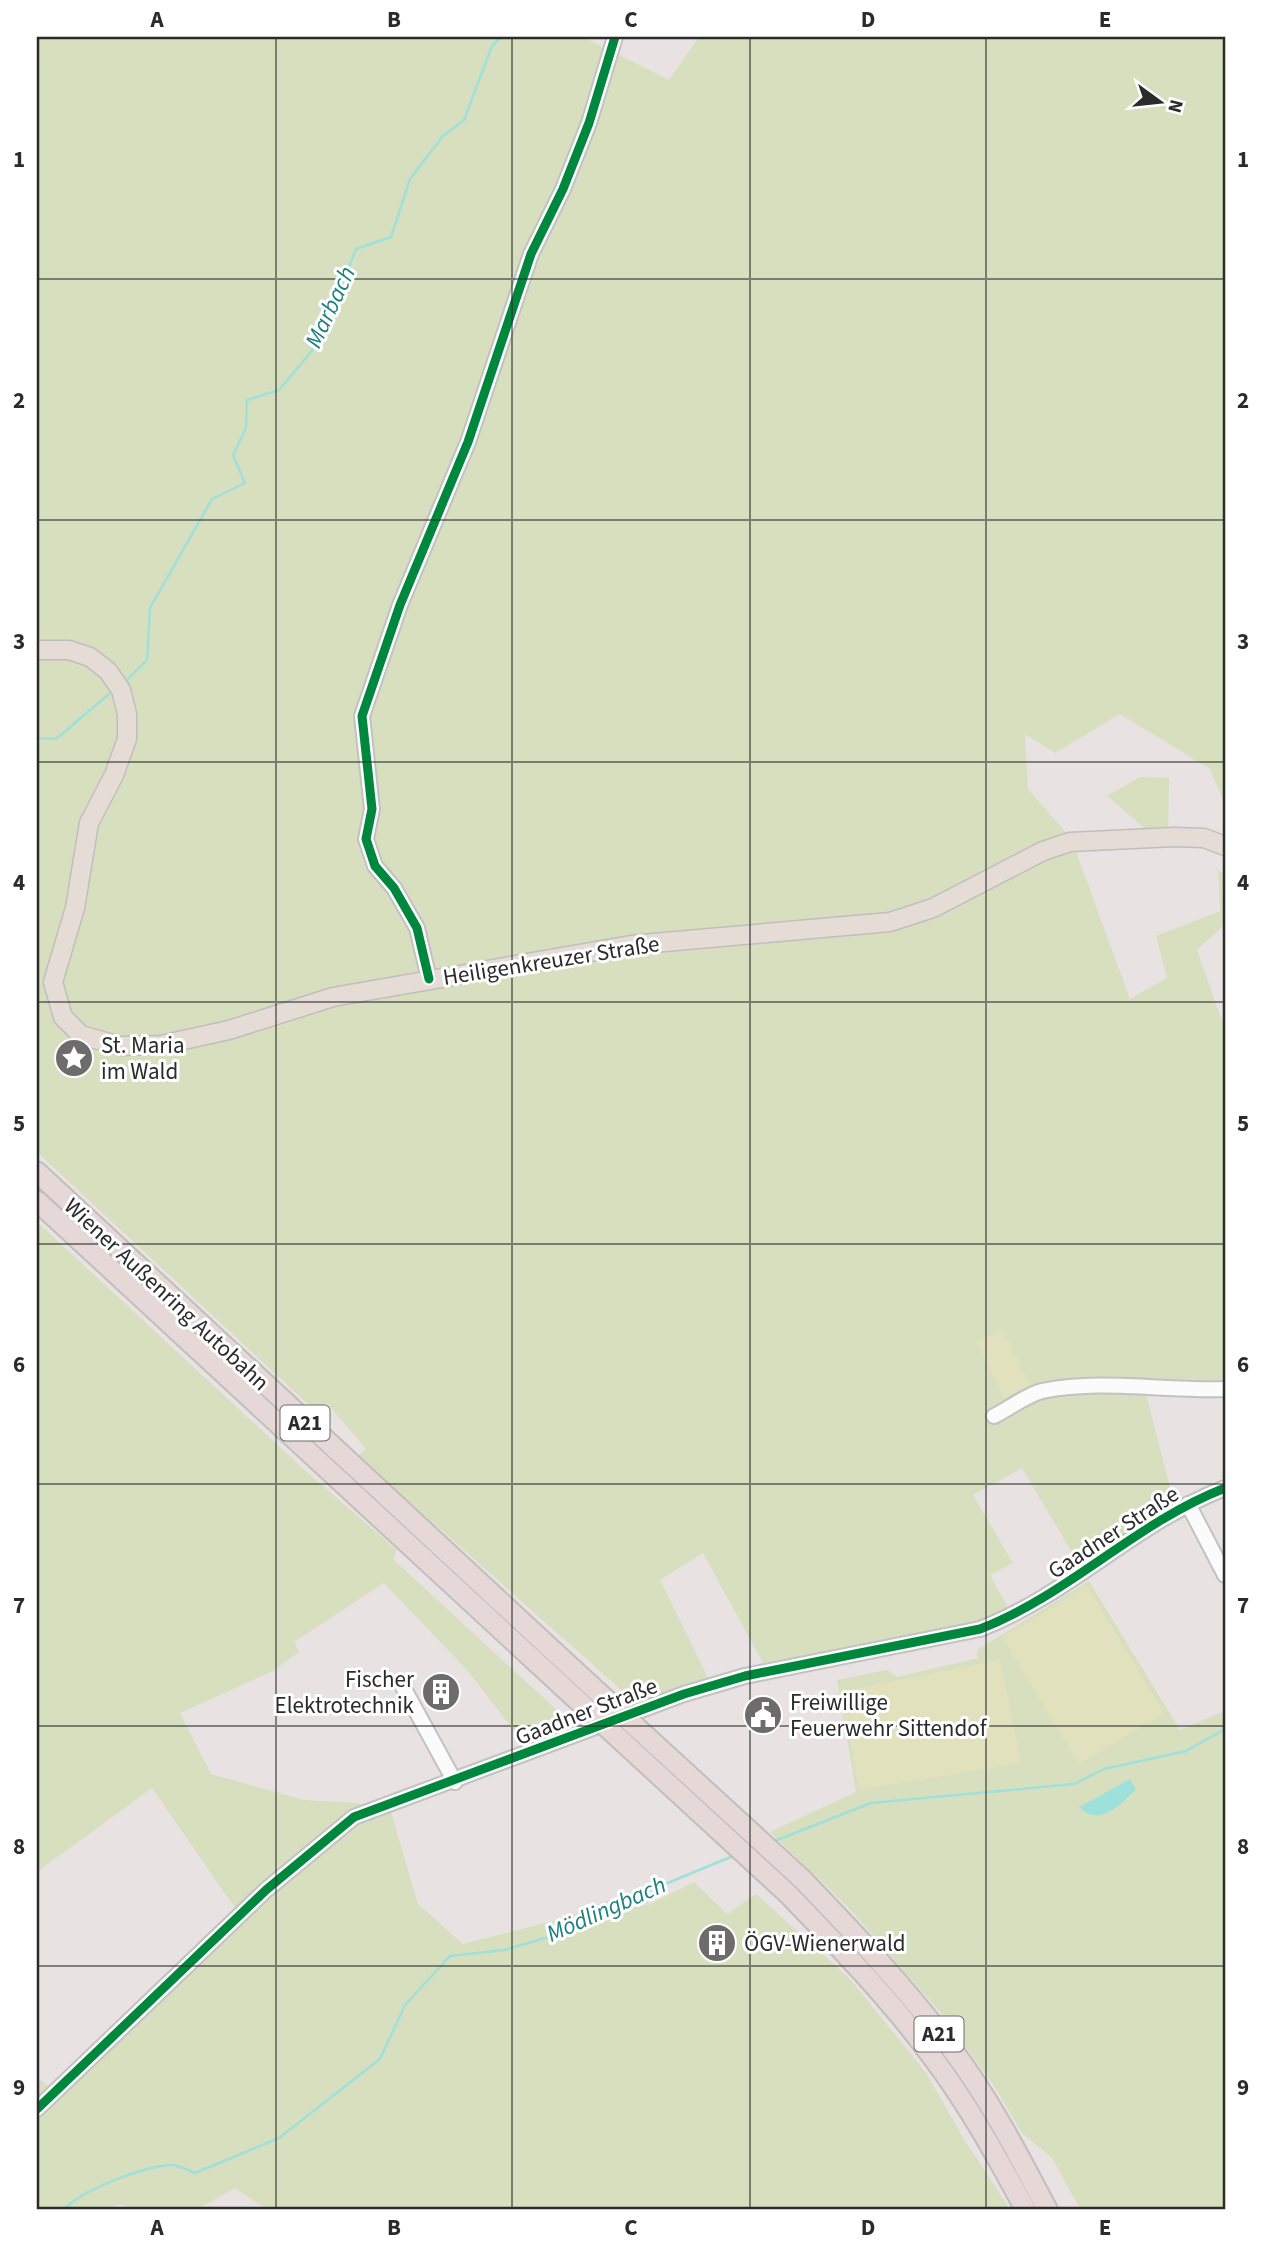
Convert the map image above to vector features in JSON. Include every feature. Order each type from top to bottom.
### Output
[{"type":"highway","name":"Wiener Außenring Autobahn","points":[[37,1172],[568,1679]]},
{"type":"highway","name":"Wiener Außenring Autobahn","points":[[37,1200],[568,1679]]},
{"type":"highway","name":"A21","points":[[568,1679],[795,1887],[882,1962],[953,2050],[1009,2136],[1047,2209]]},
{"type":"highway","name":"A21","points":[[795,1887],[934,2059],[990,2143],[1025,2209]]},
{"type":"main road","name":"Heiligenkreuzer Straße","points":[[37,650],[69,650],[90,657],[108,671],[115,681],[127,714],[127,739],[114,775],[89,823],[75,908],[53,982],[63,1017],[81,1035],[120,1046],[161,1045],[229,1030],[332,997],[631,945],[890,922],[933,908],[1043,851],[1070,842],[1174,837],[1205,838],[1225,846]]},
{"type":"street","points":[[429,979],[417,928],[394,888],[376,866],[366,839],[372,810],[362,716],[400,605],[468,442],[531,254],[563,189],[589,123],[615,37]]},
{"type":"street","points":[[994,1416],[1040,1392],[1098,1385],[1165,1390],[1225,1389]]},
{"type":"street","name":"Gaadner Straße","points":[[37,2109],[266,1890],[340,1825],[387,1803],[455,1782],[662,1702],[733,1680],[979,1629],[1013,1616],[1053,1595],[1150,1526],[1188,1504],[1225,1488]]},
{"type":"street","points":[[1188,1504],[1225,1574]]},
{"type":"street","points":[[403,1687],[455,1782]]},
{"type":"green space","points":[[37,37],[583,37],[669,80],[699,37],[1225,37],[1225,805],[1210,769],[1120,714],[1055,753],[1025,734],[1028,789],[1071,838],[1130,999],[1167,978],[1156,936],[1220,911],[1218,870],[1225,875],[1225,924],[1197,950],[1222,1021],[1225,1020],[1225,1386],[1144,1386],[1174,1503],[1081,1568],[1022,1468],[973,1495],[1013,1563],[990,1575],[1010,1611],[972,1625],[763,1663],[703,1553],[660,1580],[708,1678],[635,1702],[358,1456],[366,1449],[328,1404],[312,1408],[37,1152]]},
{"type":"green space","points":[[1140,777],[1169,778],[1168,832],[1149,832],[1107,796]]},
{"type":"green space","points":[[37,1222],[310,1475],[397,1550],[393,1559],[573,1725],[523,1742],[467,1670],[384,1583],[294,1642],[299,1652],[273,1671],[180,1713],[211,1774],[304,1800],[357,1803],[391,1812],[418,1904],[463,1944],[565,1918],[662,1879],[646,1906],[694,1882],[727,1914],[756,1894],[850,1979],[927,2074],[962,2136],[1010,2209],[266,2209],[235,2188],[198,2209],[133,2209],[120,2204],[109,2209],[37,2209],[37,2085],[41,2080],[49,2087],[235,1908],[152,1788],[37,1872]]},
{"type":"green space","points":[[1003,1330],[1030,1385],[1004,1398],[977,1342]]},
{"type":"green space","points":[[1089,1581],[1180,1730],[1225,1711],[1225,2209],[1080,2209],[1052,2158],[1022,2133],[992,2083],[940,2012],[846,1905],[770,1832],[856,1792],[837,1680],[887,1670],[897,1677],[978,1658],[977,1650]]},
{"type":"green space","points":[[1087,1586],[1164,1713],[1079,1764],[1002,1637]]},
{"type":"green space","points":[[1000,1660],[1021,1763],[860,1790],[840,1692]]},
{"type":"water","points":[[1130,1779],[1136,1789],[1109,1812],[1095,1815],[1079,1807]]},
{"type":"waterway","name":"Marbach","points":[[128,679],[147,660],[150,608],[212,499],[245,483],[233,455],[246,428],[247,400],[279,390],[311,352],[324,330],[356,249],[391,237],[410,179],[443,136],[464,120],[492,46],[501,37]]},
{"type":"waterway","name":"Marbach","points":[[37,738],[56,739],[109,694]]},
{"type":"waterway","name":"Mödlingbach","points":[[772,1842],[871,1803],[1074,1784],[1104,1769],[1186,1751],[1225,1729]]},
{"type":"waterway","name":"Mödlingbach","points":[[64,2209],[85,2194],[128,2175],[169,2165],[195,2173],[279,2138],[380,2059],[405,2005],[450,1956],[504,1950],[566,1932],[590,1915],[733,1856]]},
{"type":"cycle path","points":[[429,979],[417,928],[394,888],[375,866],[366,839],[372,809],[362,716],[400,605],[468,442],[531,254],[563,189],[589,123],[615,37]]},
{"type":"cycle path","points":[[37,2109],[266,1890],[354,1817],[684,1694],[745,1676],[980,1629],[1044,1597],[1161,1520],[1225,1488]]},
{"type":"place","name":"St. Maria im Wald","points":[[74,1058]]},
{"type":"place","name":"Fischer Elektrotechnik","points":[[441,1692]]},
{"type":"place","name":"Freiwillige Feuerwehr Sittendof","points":[[763,1715]]},
{"type":"place","name":"ÖGV-Wienerwald","points":[[717,1943]]}]
